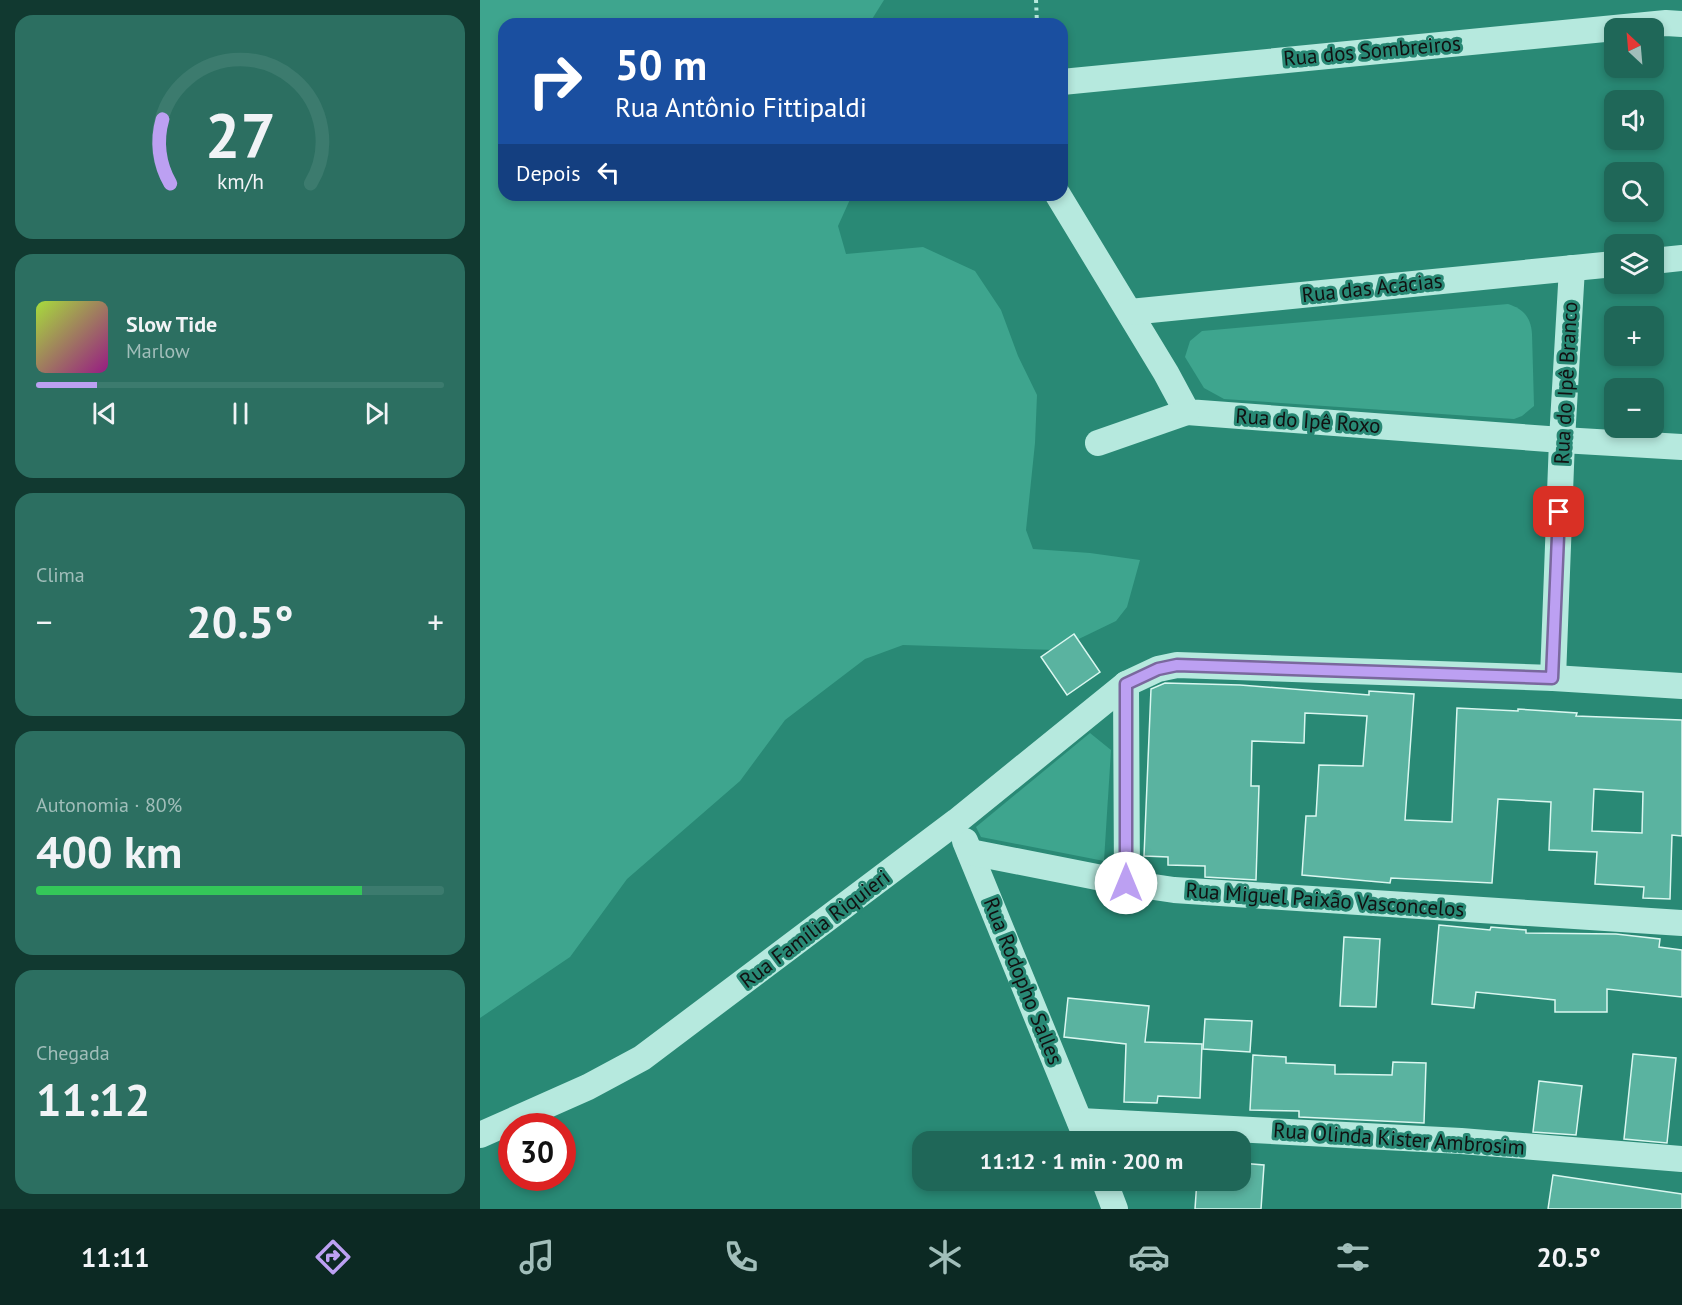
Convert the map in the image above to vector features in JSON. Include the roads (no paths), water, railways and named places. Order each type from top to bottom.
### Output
[{"type":"street","name":"Rua dos Sombreiros","points":[[1068,81],[1666,23],[1682,24]]},
{"type":"street","points":[[1062,201],[1130,312],[1187,412],[1098,443]]},
{"type":"street","points":[[1664,260],[1682,258]]},
{"type":"street","name":"Rua das Acácias","points":[[1130,312],[1604,265]]},
{"type":"street","name":"Rua do Ipê Branco","points":[[1552,678],[1572,268]]},
{"type":"street","name":"Rua do Ipê Roxo","points":[[1187,412],[1682,447]]},
{"type":"street","name":"Rua Família Riquieri","points":[[480,1135],[588,1087],[642,1058],[957,821],[1126,684],[1158,669],[1177,665],[1552,678],[1682,686]]},
{"type":"street","points":[[1126,684],[1126,883]]},
{"type":"street","name":"Rua Rodopho Salles","points":[[957,821],[1084,1131]]},
{"type":"street","name":"Rua Miguel Paixão Vasconcelos","points":[[970,852],[1126,883],[1185,891],[1682,923]]},
{"type":"street","name":"Rua Olinda Kister Ambrosim","points":[[1251,1135],[1461,1141],[1682,1159]]},
{"type":"street","points":[[1108,1191],[1115,1209]]}]
